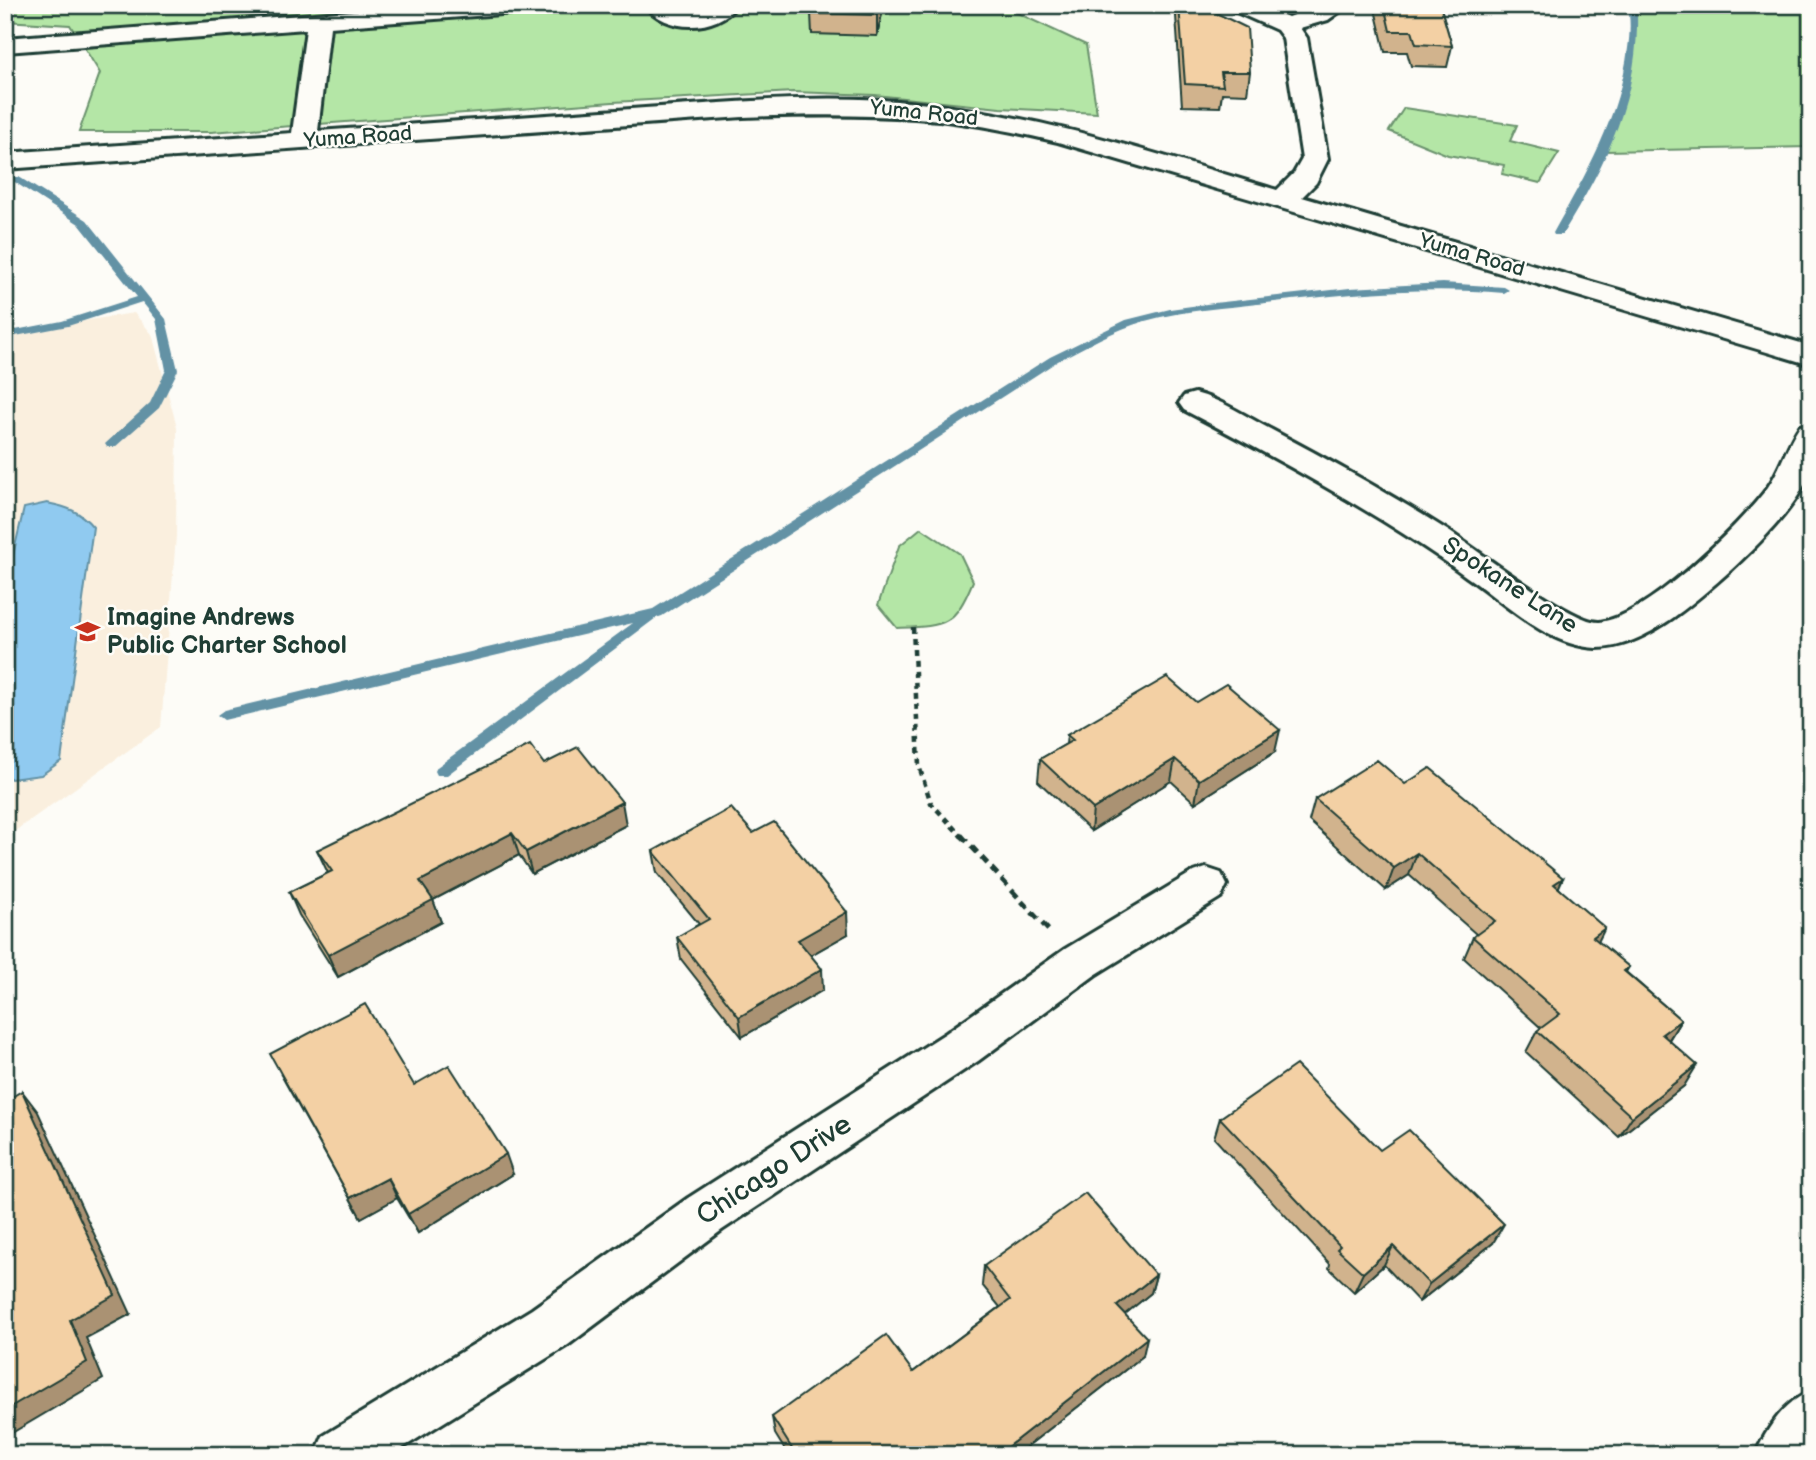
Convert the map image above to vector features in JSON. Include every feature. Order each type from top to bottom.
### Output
[{"type":"street","points":[[6,45],[527,5]]},
{"type":"street","points":[[657,5],[671,16],[696,19],[716,14],[724,5]]},
{"type":"street","points":[[1240,5],[1286,25],[1295,38],[1315,159],[1306,177],[1283,200]]},
{"type":"street","points":[[1286,25],[1320,15],[1338,5]]},
{"type":"street","points":[[304,141],[319,19]]},
{"type":"street","name":"Yuma Road","points":[[5,161],[696,111],[781,107],[872,108],[956,114],[1065,136],[1811,356]]},
{"type":"street","name":"Spokane Lane","points":[[1195,403],[1280,446],[1438,539],[1557,621],[1584,633],[1599,635],[1623,630],[1637,623],[1671,601],[1722,557],[1779,497],[1795,470],[1811,433]]},
{"type":"street","name":"Chicago Drive","points":[[342,1455],[550,1327],[705,1214],[962,1047],[1080,962],[1206,886]]},
{"type":"street","points":[[1782,1455],[1811,1418]]},
{"type":"path","points":[[913,627],[919,766],[931,803],[1017,899],[1080,962]]},
{"type":"shaded area","name":"Imagine Andrews Public Charter School","points":[[134,313],[152,334],[177,427],[176,536],[161,727],[5,838],[5,333]]},
{"type":"green space","points":[[5,5],[1010,5],[1015,12],[1086,45],[1097,113],[1000,108],[875,95],[793,92],[613,102],[211,132],[79,132],[100,73],[70,25],[5,21]]},
{"type":"green space","points":[[1631,5],[1811,5],[1811,147],[1605,151],[1628,81],[1634,28]]},
{"type":"green space","points":[[1404,108],[1517,125],[1510,141],[1559,153],[1540,183],[1502,174],[1504,165],[1448,155],[1389,131]]},
{"type":"green space","points":[[921,528],[960,554],[973,581],[960,607],[946,621],[926,626],[897,628],[878,605],[899,546]]},
{"type":"water","points":[[47,503],[73,510],[93,527],[61,761],[41,775],[11,779],[5,774],[5,619],[10,568],[24,508]]},
{"type":"building","points":[[814,5],[879,5],[877,15],[811,13]]},
{"type":"building","points":[[1179,5],[1200,5],[1247,28],[1250,72],[1221,72],[1223,86],[1185,84]]},
{"type":"building","points":[[1384,5],[1440,5],[1452,46],[1416,44],[1412,31],[1390,31]]},
{"type":"building","points":[[1167,677],[1196,702],[1226,684],[1280,730],[1199,780],[1175,759],[1093,809],[1040,759],[1073,740],[1067,735]]},
{"type":"building","points":[[530,745],[544,764],[578,747],[622,802],[526,852],[512,833],[420,881],[433,900],[328,955],[289,892],[332,871],[317,850]]},
{"type":"building","points":[[1377,760],[1405,784],[1430,768],[1563,878],[1554,884],[1605,928],[1593,937],[1629,967],[1624,971],[1681,1020],[1662,1034],[1697,1065],[1632,1117],[1537,1031],[1560,1014],[1473,937],[1495,921],[1417,853],[1394,868],[1315,799]]},
{"type":"building","points":[[731,808],[753,833],[774,822],[847,912],[798,940],[822,969],[739,1017],[677,937],[709,919],[653,851]]},
{"type":"building","points":[[365,1004],[414,1085],[449,1065],[506,1154],[408,1214],[388,1178],[350,1198],[270,1054]]},
{"type":"building","points":[[1296,1065],[1380,1150],[1409,1130],[1504,1224],[1429,1284],[1393,1246],[1363,1273],[1337,1249],[1340,1246],[1220,1118]]},
{"type":"building","points":[[22,1091],[115,1295],[70,1320],[87,1362],[5,1410],[5,1101]]},
{"type":"building","points":[[1085,1193],[1156,1275],[1117,1306],[1147,1338],[997,1455],[796,1455],[772,1417],[886,1335],[913,1372],[1010,1300],[984,1266]]},
{"type":"waterway","points":[[1558,233],[1602,153],[1624,98],[1634,39],[1631,5]]},
{"type":"waterway","points":[[16,179],[83,222],[161,319],[172,370],[155,405],[111,444]]},
{"type":"waterway","points":[[224,715],[657,613],[1054,359],[1130,323],[1184,310],[1350,291],[1443,286],[1504,290]]},
{"type":"waterway","points":[[5,335],[64,324],[144,298]]},
{"type":"waterway","points":[[442,771],[649,618]]},
{"type":"place","name":"Imagine Andrews Public Charter School","points":[[87,631]]}]
